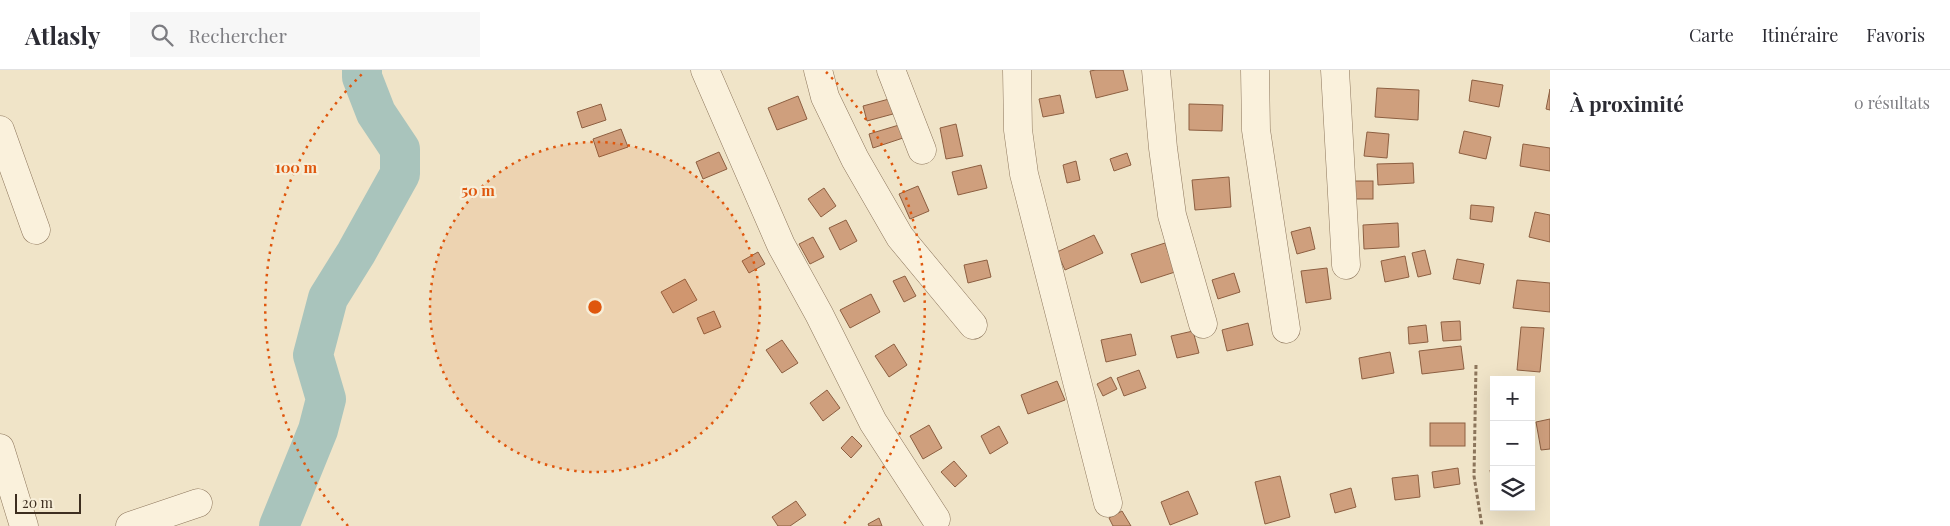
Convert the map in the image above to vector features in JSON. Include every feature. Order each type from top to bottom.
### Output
[{"type":"street","points":[[705,70],[781,245],[820,314],[873,422],[936,519]]},
{"type":"street","points":[[818,70],[825,97],[855,159],[900,237],[973,325]]},
{"type":"street","points":[[891,70],[922,150]]},
{"type":"street","points":[[1017,70],[1018,130],[1024,174],[1108,503]]},
{"type":"street","points":[[1156,70],[1163,148],[1172,216],[1203,324]]},
{"type":"street","points":[[1254,70],[1256,130],[1286,329]]},
{"type":"street","points":[[1335,70],[1346,265]]},
{"type":"street","points":[[0,130],[36,230]]},
{"type":"street","points":[[0,448],[24,526]]},
{"type":"street","points":[[130,526],[198,504]]},
{"type":"path","points":[[1476,365],[1474,476],[1482,526]]},
{"type":"building","points":[[1123,70],[1128,90],[1096,98],[1090,71]]},
{"type":"building","points":[[1472,80],[1503,85],[1499,107],[1469,101]]},
{"type":"building","points":[[1377,88],[1419,90],[1418,120],[1375,117]]},
{"type":"building","points":[[1550,89],[1550,110],[1546,109]]},
{"type":"building","points":[[1060,95],[1064,113],[1043,117],[1039,99]]},
{"type":"building","points":[[798,96],[807,119],[777,130],[768,108]]},
{"type":"building","points":[[889,99],[893,114],[867,121],[863,106]]},
{"type":"building","points":[[601,104],[606,120],[582,128],[577,112]]},
{"type":"building","points":[[1189,104],[1223,105],[1222,131],[1189,130]]},
{"type":"building","points":[[956,124],[963,156],[946,159],[940,128]]},
{"type":"building","points":[[899,125],[903,138],[873,148],[869,134]]},
{"type":"building","points":[[621,129],[628,147],[599,157],[593,139]]},
{"type":"building","points":[[1464,131],[1491,137],[1486,159],[1459,153]]},
{"type":"building","points":[[1367,132],[1389,134],[1387,158],[1364,156]]},
{"type":"building","points":[[1523,144],[1550,148],[1550,171],[1520,166]]},
{"type":"building","points":[[719,152],[727,169],[703,179],[696,162]]},
{"type":"building","points":[[1127,153],[1131,165],[1114,171],[1110,159]]},
{"type":"building","points":[[1076,161],[1080,180],[1067,183],[1063,165]]},
{"type":"building","points":[[1413,163],[1414,183],[1378,185],[1377,164]]},
{"type":"building","points":[[981,165],[987,188],[958,195],[952,172]]},
{"type":"building","points":[[1229,177],[1231,207],[1195,210],[1192,180]]},
{"type":"building","points":[[1353,181],[1373,181],[1373,199],[1353,199]]},
{"type":"building","points":[[918,186],[929,211],[910,219],[899,194]]},
{"type":"building","points":[[824,188],[836,206],[821,217],[808,199]]},
{"type":"building","points":[[1471,205],[1494,207],[1492,222],[1470,219]]},
{"type":"building","points":[[1535,212],[1550,215],[1550,242],[1529,237]]},
{"type":"building","points":[[846,220],[857,241],[840,250],[829,228]]},
{"type":"building","points":[[1398,223],[1399,247],[1364,249],[1363,225]]},
{"type":"building","points":[[1310,227],[1315,249],[1297,254],[1291,232]]},
{"type":"building","points":[[1094,235],[1103,253],[1065,270],[1057,252]]},
{"type":"building","points":[[813,237],[824,257],[810,264],[799,244]]},
{"type":"building","points":[[1165,243],[1175,272],[1141,283],[1131,254]]},
{"type":"building","points":[[1425,250],[1431,274],[1418,277],[1412,253]]},
{"type":"building","points":[[758,252],[765,264],[749,273],[742,261]]},
{"type":"building","points":[[1405,256],[1409,277],[1385,282],[1381,261]]},
{"type":"building","points":[[1457,259],[1484,264],[1480,284],[1453,279]]},
{"type":"building","points":[[987,260],[991,277],[968,283],[964,265]]},
{"type":"building","points":[[1327,268],[1331,299],[1306,303],[1301,271]]},
{"type":"building","points":[[1234,273],[1240,292],[1218,299],[1212,280]]},
{"type":"building","points":[[905,276],[916,296],[904,302],[893,281]]},
{"type":"building","points":[[685,279],[697,300],[673,313],[661,292]]},
{"type":"building","points":[[1517,280],[1550,283],[1550,312],[1513,308]]},
{"type":"building","points":[[871,294],[880,312],[850,328],[840,310]]},
{"type":"building","points":[[714,311],[721,327],[704,334],[697,318]]},
{"type":"building","points":[[1460,321],[1461,340],[1443,341],[1441,322]]},
{"type":"building","points":[[1248,323],[1253,345],[1227,351],[1222,330]]},
{"type":"building","points":[[1426,325],[1428,342],[1409,344],[1408,327]]},
{"type":"building","points":[[1521,327],[1544,328],[1540,372],[1517,370]]},
{"type":"building","points":[[1193,331],[1199,353],[1177,358],[1171,336]]},
{"type":"building","points":[[1131,334],[1136,355],[1106,362],[1101,340]]},
{"type":"building","points":[[782,340],[798,363],[782,373],[766,350]]},
{"type":"building","points":[[894,344],[907,365],[889,377],[875,356]]},
{"type":"building","points":[[1461,346],[1464,369],[1422,374],[1419,351]]},
{"type":"building","points":[[1390,352],[1394,373],[1362,379],[1359,358]]},
{"type":"building","points":[[1139,370],[1146,388],[1124,396],[1117,378]]},
{"type":"building","points":[[1111,377],[1117,389],[1103,396],[1097,384]]},
{"type":"building","points":[[1057,381],[1065,400],[1028,414],[1021,395]]},
{"type":"building","points":[[827,390],[840,408],[823,421],[810,403]]},
{"type":"building","points":[[1550,419],[1550,449],[1541,450],[1536,422]]},
{"type":"building","points":[[1430,423],[1465,423],[1465,446],[1430,446]]},
{"type":"building","points":[[929,425],[942,448],[923,459],[910,436]]},
{"type":"building","points":[[999,426],[1008,443],[990,454],[981,436]]},
{"type":"building","points":[[852,436],[862,446],[851,458],[841,448]]},
{"type":"building","points":[[954,461],[967,476],[955,487],[941,472]]},
{"type":"building","points":[[1458,468],[1460,484],[1434,488],[1432,472]]},
{"type":"building","points":[[1418,475],[1420,497],[1395,500],[1392,478]]},
{"type":"building","points":[[1280,476],[1290,517],[1265,524],[1255,482]]},
{"type":"building","points":[[1351,488],[1356,507],[1335,513],[1330,494]]},
{"type":"building","points":[[1188,491],[1198,514],[1170,525],[1161,502]]},
{"type":"building","points":[[796,501],[806,515],[790,526],[778,526],[772,517]]},
{"type":"building","points":[[1122,511],[1131,526],[1113,526],[1109,518]]},
{"type":"building","points":[[879,518],[882,526],[869,526],[868,524]]},
{"type":"waterway","points":[[279,526],[318,430],[326,399],[313,355],[328,298],[356,253],[400,174],[400,149],[376,113],[362,77],[362,70]]}]
